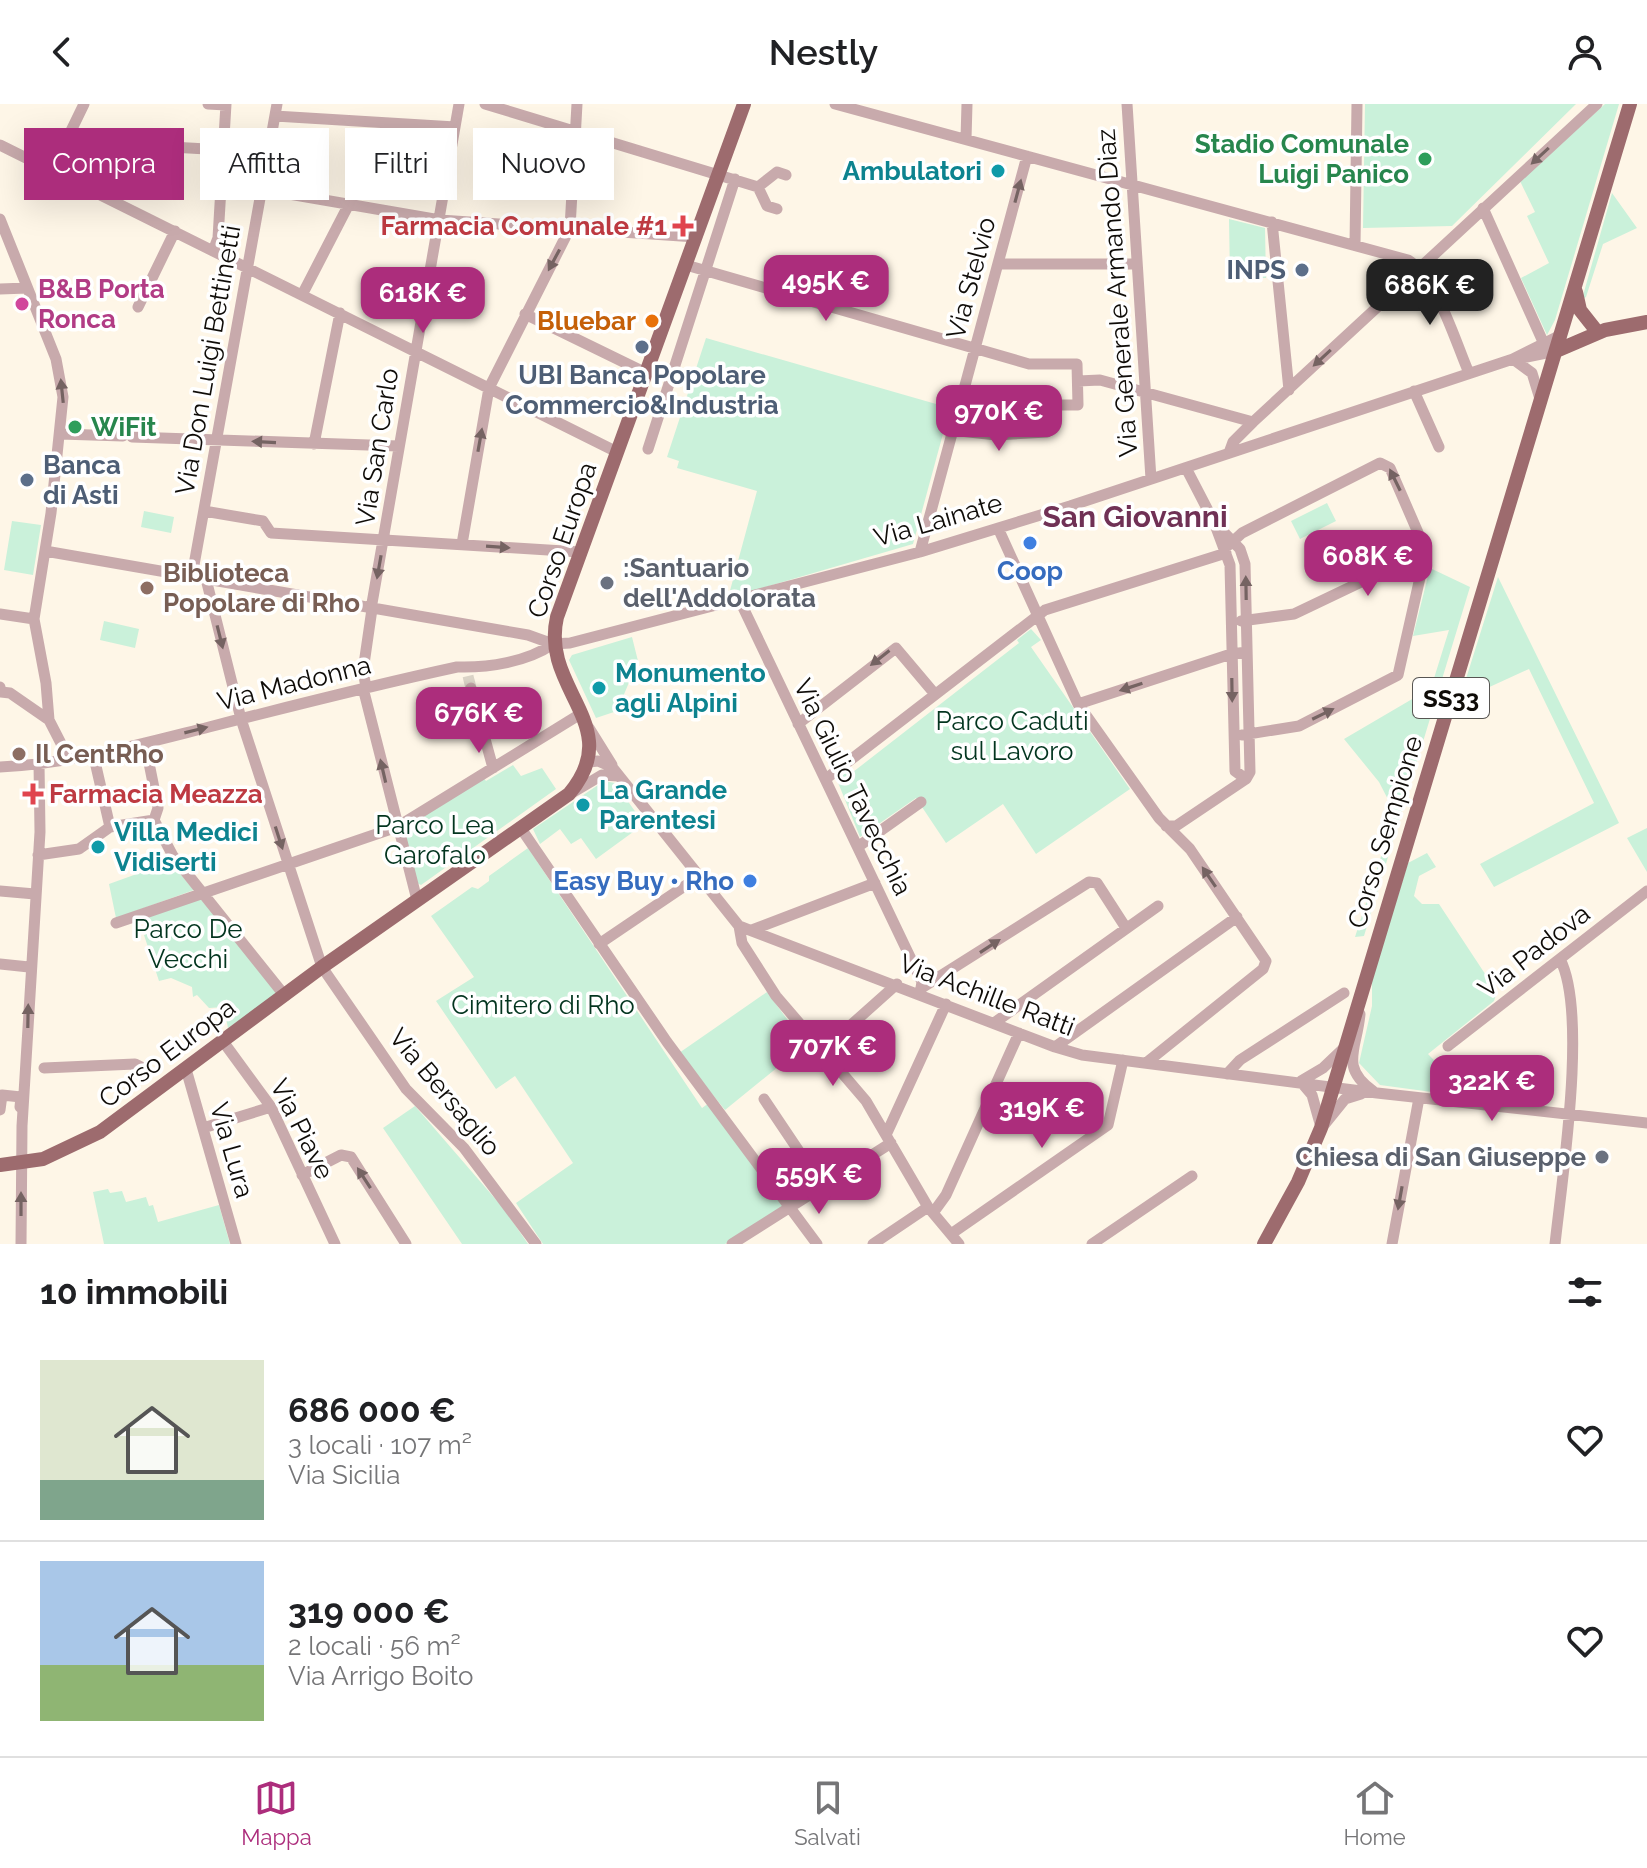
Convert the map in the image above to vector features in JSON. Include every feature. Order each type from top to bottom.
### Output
[{"type":"main road","name":"Corso Europa","points":[[0,1165],[22,1164],[73,1147],[100,1132],[322,967],[569,794],[589,762],[589,728],[561,675],[553,644],[557,617],[744,104]]},
{"type":"main road","name":"Corso Sempione","points":[[1264,1244],[1298,1182],[1321,1128],[1540,401],[1550,348],[1561,335],[1630,104]]},
{"type":"main road","points":[[1577,284],[1580,310],[1600,330]]},
{"type":"main road","name":"Via Lainate","points":[[1550,348],[1600,330],[1647,322]]},
{"type":"main road","name":"Via Lainate","points":[[1561,335],[1576,329],[1600,330]]},
{"type":"street","points":[[72,128],[84,104]]},
{"type":"street","points":[[208,104],[226,104],[225,128]]},
{"type":"street","name":"Via San Carlo","points":[[417,900],[397,827],[363,671],[398,446],[459,104]]},
{"type":"street","points":[[485,104],[569,128]]},
{"type":"street","points":[[576,128],[577,104]]},
{"type":"street","points":[[835,104],[1408,260],[1420,267],[1469,373]]},
{"type":"street","points":[[966,139],[967,104]]},
{"type":"street","name":"Via Generale Armando Diaz","points":[[1127,104],[1151,479]]},
{"type":"street","points":[[1355,245],[1357,104]]},
{"type":"street","points":[[1229,453],[1233,442],[1253,422],[1597,104]]},
{"type":"street","points":[[276,110],[455,127]]},
{"type":"street","points":[[614,142],[758,187],[767,206],[777,209]]},
{"type":"street","points":[[0,145],[24,157]]},
{"type":"street","name":"Via Stelvio","points":[[920,552],[1027,156]]},
{"type":"street","points":[[758,187],[777,172],[786,175]]},
{"type":"street","points":[[648,449],[735,179]]},
{"type":"street","points":[[112,200],[617,452]]},
{"type":"street","points":[[213,251],[218,238],[221,200]]},
{"type":"street","name":"Via Don Luigi Bettinetti","points":[[192,576],[258,200]]},
{"type":"street","points":[[325,200],[440,220],[696,237]]},
{"type":"street","points":[[462,544],[489,388],[570,228],[572,200]]},
{"type":"street","points":[[302,295],[349,204]]},
{"type":"street","points":[[1483,208],[1550,348]]},
{"type":"street","points":[[0,219],[59,371],[63,409],[34,619],[46,683],[49,720]]},
{"type":"street","points":[[1272,222],[1289,390]]},
{"type":"street","points":[[138,307],[175,231]]},
{"type":"street","points":[[999,264],[1137,264]]},
{"type":"street","points":[[686,265],[1029,364],[1077,364],[1078,405],[959,405]]},
{"type":"street","points":[[0,289],[27,288]]},
{"type":"street","points":[[314,444],[340,313]]},
{"type":"street","points":[[525,314],[646,373]]},
{"type":"street","name":"Via Lainate","points":[[553,644],[600,637],[920,552],[1550,348]]},
{"type":"street","points":[[1513,359],[1532,373],[1540,401]]},
{"type":"street","points":[[1078,381],[1100,380],[1253,422]]},
{"type":"street","points":[[1414,391],[1439,447]]},
{"type":"street","points":[[951,430],[996,435],[1047,432]]},
{"type":"street","points":[[60,434],[398,446]]},
{"type":"street","points":[[1233,735],[1299,726],[1398,675],[1426,551],[1390,468],[1380,463],[1242,533],[1230,550],[1231,654],[1233,735],[1235,771],[1246,779]]},
{"type":"street","points":[[1166,826],[1176,826],[1246,779],[1250,772],[1245,564],[1230,550],[1186,468]]},
{"type":"street","points":[[204,511],[263,521],[271,533],[580,552]]},
{"type":"street","points":[[998,528],[1078,704],[1166,826],[1190,849],[1266,965],[1146,1063]]},
{"type":"street","points":[[827,778],[1035,615],[1230,550]]},
{"type":"street","points":[[45,551],[528,635],[553,644]]},
{"type":"street","points":[[1231,621],[1294,614],[1426,551]]},
{"type":"street","name":"Via Bersaglio","points":[[206,579],[241,719],[322,967],[406,1089],[464,1148],[536,1244]]},
{"type":"street","name":"Via Giulio Tavecchia","points":[[739,599],[859,846],[922,990]]},
{"type":"street","points":[[0,614],[34,619]]},
{"type":"street","points":[[525,657],[530,646],[528,635]]},
{"type":"street","name":"Via Madonna","points":[[0,767],[72,758],[145,743],[365,687],[468,677],[553,644]]},
{"type":"street","points":[[798,724],[896,648],[934,693]]},
{"type":"street","points":[[1078,704],[1231,654],[1247,652]]},
{"type":"street","points":[[468,677],[493,768]]},
{"type":"street","points":[[4,691],[49,720],[72,758]]},
{"type":"street","points":[[116,923],[397,827],[582,713]]},
{"type":"street","points":[[589,728],[618,776],[739,926],[742,943],[776,996],[866,1101],[930,1210],[955,1239],[1108,1125],[1123,1060]]},
{"type":"street","points":[[145,743],[158,808],[154,820],[173,856],[285,996]]},
{"type":"street","points":[[93,753],[110,827]]},
{"type":"street","points":[[589,762],[598,770],[618,776]]},
{"type":"street","points":[[21,1244],[23,1093],[29,1067],[29,967],[38,855],[39,763]]},
{"type":"street","points":[[569,794],[602,775],[618,776]]},
{"type":"street","points":[[859,846],[921,802]]},
{"type":"street","points":[[38,855],[79,849],[110,827],[154,820]]},
{"type":"street","points":[[520,827],[667,1042],[817,1244]]},
{"type":"street","points":[[599,944],[698,877]]},
{"type":"street","points":[[922,990],[1094,881],[1126,928]]},
{"type":"street","points":[[752,930],[875,883]]},
{"type":"street","points":[[0,891],[35,894]]},
{"type":"street","name":"Via Padova","points":[[1448,1046],[1647,891]]},
{"type":"street","points":[[994,1023],[1158,906]]},
{"type":"street","points":[[788,916],[788,942]]},
{"type":"street","points":[[1055,1047],[1237,917]]},
{"type":"street","name":"Via Achille Ratti","points":[[739,926],[897,984],[922,990],[946,1004],[1055,1047],[1227,1074],[1647,1123]]},
{"type":"street","points":[[1555,1244],[1569,1114],[1570,986],[1560,959]]},
{"type":"street","points":[[0,964],[29,967]]},
{"type":"street","points":[[823,1050],[897,984]]},
{"type":"street","points":[[1227,1074],[1240,1060],[1344,993]]},
{"type":"street","points":[[1361,995],[1352,1066],[1358,1079],[1377,1093]]},
{"type":"street","points":[[732,1244],[792,1208],[888,1139],[946,1004]]},
{"type":"street","points":[[873,1244],[930,1210],[953,1181],[1019,1033]]},
{"type":"street","name":"Via Piave","points":[[222,1040],[271,1107],[335,1244]]},
{"type":"street","points":[[1321,1128],[1312,1095],[1301,1081],[1323,1068],[1344,1048]]},
{"type":"street","points":[[44,1068],[140,1067]]},
{"type":"street","name":"Via Lura","points":[[186,1069],[236,1244]]},
{"type":"street","points":[[0,1090],[23,1093]]},
{"type":"street","points":[[1321,1128],[1345,1099],[1377,1093]]},
{"type":"street","points":[[0,1110],[2,1095],[21,1097],[20,1154],[0,1158]]},
{"type":"street","points":[[1392,1244],[1419,1098]]},
{"type":"street","points":[[764,1099],[823,1187]]},
{"type":"street","points":[[203,1128],[271,1107]]},
{"type":"street","points":[[302,1175],[341,1155],[351,1157],[406,1244]]},
{"type":"street","points":[[1092,1244],[1192,1176]]},
{"type":"green space","name":"Stadio Comunale Luigi Panico","points":[[1365,104],[1576,104],[1452,226],[1363,228]]},
{"type":"green space","points":[[1605,104],[1619,104],[1555,320],[1547,335],[1521,278],[1549,263],[1527,216],[1535,212],[1520,181]]},
{"type":"green space","points":[[1612,193],[1637,228],[1603,244],[1586,297],[1582,299]]},
{"type":"green space","points":[[1229,219],[1265,228],[1266,278],[1230,278]]},
{"type":"green space","points":[[706,338],[950,408],[913,544],[728,598],[757,491],[677,468],[679,461],[667,457]]},
{"type":"green space","points":[[1327,503],[1336,521],[1300,539],[1291,521]]},
{"type":"green space","points":[[144,511],[174,517],[171,533],[141,527]]},
{"type":"green space","points":[[12,521],[41,525],[33,575],[4,570]]},
{"type":"green space","points":[[1430,568],[1470,587],[1364,936],[1355,937],[1395,813],[1379,782],[1344,739],[1431,688],[1449,630],[1413,636]]},
{"type":"green space","points":[[1498,577],[1619,823],[1494,887],[1480,864],[1594,803],[1529,669],[1459,701]]},
{"type":"green space","points":[[104,621],[139,629],[135,648],[100,640]]},
{"type":"green space","name":"Parco Caduti sul Lavoro","points":[[1031,629],[1041,640],[1031,647],[1130,789],[1036,854],[1003,804],[946,843],[916,798],[860,837],[837,780],[850,769],[853,772],[1019,643],[1017,640]]},
{"type":"green space","points":[[632,637],[638,661],[617,711],[596,718],[569,660],[572,655]]},
{"type":"green space","name":"Parco Lea Garofalo","points":[[513,765],[521,776],[542,768],[556,789],[421,885],[417,883],[402,829],[483,777],[486,781]]},
{"type":"green space","points":[[604,781],[615,783],[644,824],[596,859],[581,838],[571,844],[560,829],[540,844],[533,829]]},
{"type":"green space","points":[[1647,828],[1647,872],[1627,838]]},
{"type":"green space","name":"Cimitero di Rho","points":[[528,848],[702,1108],[709,1103],[783,1206],[725,1244],[543,1244],[516,1203],[573,1163],[515,1076],[496,1089],[436,1001],[474,977],[431,916],[472,887],[478,889],[489,881],[489,876]]},
{"type":"green space","points":[[1427,853],[1436,867],[1419,876],[1414,896],[1422,904],[1439,904],[1497,992],[1494,1001],[1428,1054],[1454,1081],[1454,1095],[1380,1085],[1359,1063],[1372,1006],[1372,979],[1408,863]]},
{"type":"green space","points":[[170,862],[194,890],[116,918],[109,884]]},
{"type":"green space","name":"Parco De Vecchi","points":[[200,898],[278,994],[228,1028],[224,1007],[209,1008],[197,995],[193,997],[192,987],[171,978],[159,981],[144,935],[148,933],[146,916]]},
{"type":"green space","points":[[767,992],[798,1034],[783,1050],[789,1058],[725,1110],[679,1053]]},
{"type":"green space","points":[[415,1106],[504,1209],[528,1244],[462,1244],[383,1128]]},
{"type":"green space","points":[[108,1189],[110,1193],[122,1191],[126,1202],[146,1197],[149,1206],[153,1205],[158,1222],[219,1205],[230,1244],[104,1244],[93,1192]]},
{"type":"tunnel","points":[[468,676],[471,688]]},
{"type":"place","name":"Stadio Comunale Luigi Panico","points":[[1425,159]]},
{"type":"place","name":"Ambulatori","points":[[998,171]]},
{"type":"place","name":"Farmacia Comunale #1","points":[[683,226]]},
{"type":"place","name":"INPS","points":[[1302,270]]},
{"type":"place","name":"B&B Porta Ronca","points":[[22,304]]},
{"type":"place","name":"Bluebar","points":[[652,321]]},
{"type":"place","name":"UBI Banca Popolare Commercio&Industria","points":[[642,347]]},
{"type":"place","name":"WiFit","points":[[75,427]]},
{"type":"place","name":"Banca di Asti","points":[[27,480]]},
{"type":"place","name":"Coop","points":[[1030,543]]},
{"type":"place","name":":Santuario dell'Addolorata","points":[[607,583]]},
{"type":"place","name":"Biblioteca Popolare di Rho","points":[[147,588]]},
{"type":"place","name":"Monumento agli Alpini","points":[[599,688]]},
{"type":"place","name":"Il CentRho","points":[[19,754]]},
{"type":"place","name":"Farmacia Meazza","points":[[33,794]]},
{"type":"place","name":"La Grande Parentesi","points":[[583,805]]},
{"type":"place","name":"Villa Medici Vidiserti","points":[[98,847]]},
{"type":"place","name":"Easy Buy • Rho","points":[[750,881]]},
{"type":"place","name":"Chiesa di San Giuseppe","points":[[1602,1157]]},
{"type":"district","name":"San Giovanni","points":[[1135,516]]}]
